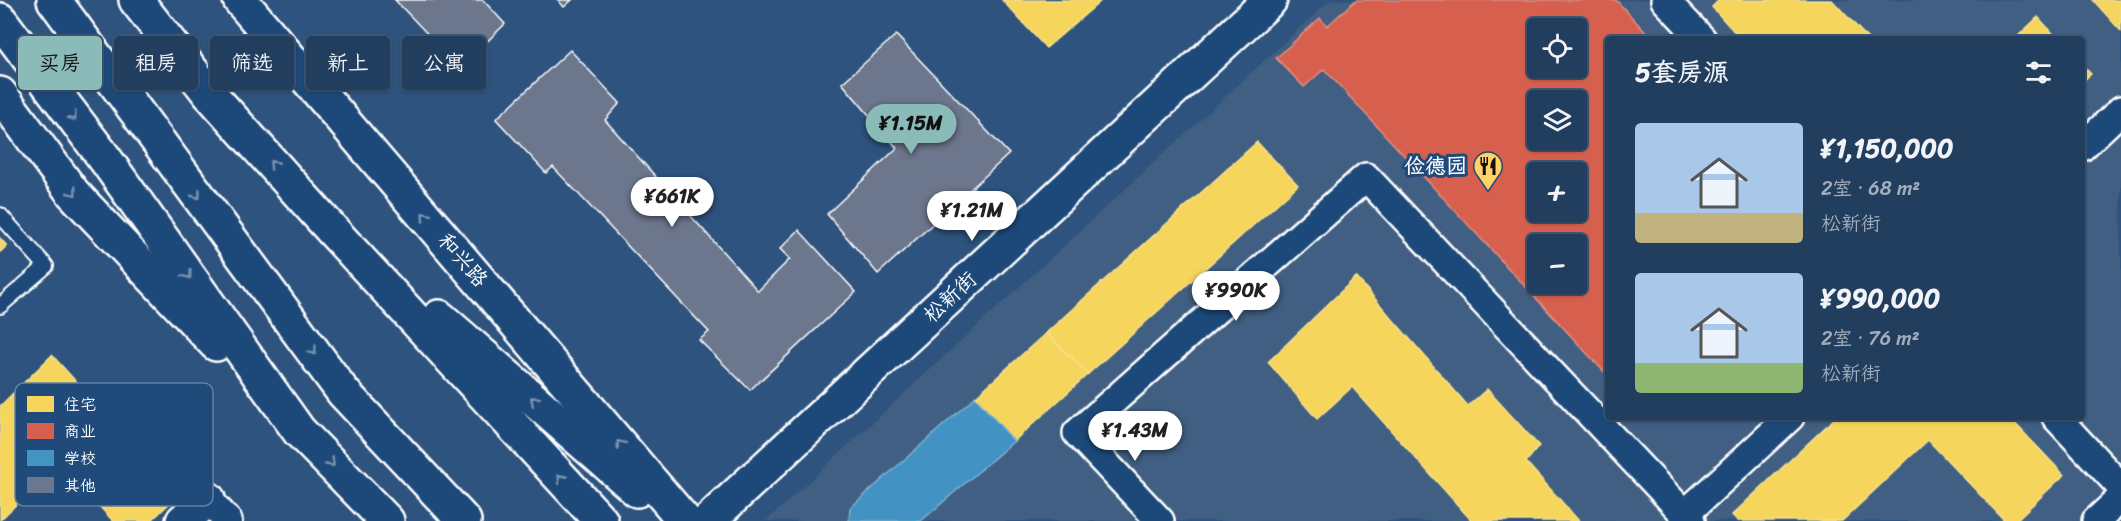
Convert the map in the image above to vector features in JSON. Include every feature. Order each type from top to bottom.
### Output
[{"type":"main road","points":[[54,0],[343,392],[432,521]]},
{"type":"main road","points":[[136,0],[209,93],[307,203],[601,521]]},
{"type":"main road","name":"和兴路","points":[[240,0],[685,521]]},
{"type":"main road","name":"松新街","points":[[708,521],[1270,0]]},
{"type":"main road","points":[[0,20],[106,160],[299,432]]},
{"type":"main road","points":[[0,94],[73,193],[299,432],[387,521]]},
{"type":"main road","points":[[307,203],[673,521]]},
{"type":"main road","points":[[343,392],[464,521]]},
{"type":"main road","points":[[183,521],[218,510]]},
{"type":"street","points":[[1665,0],[1699,36]]},
{"type":"street","points":[[2085,144],[2121,111]]},
{"type":"street","points":[[1160,521],[1077,433],[1366,177],[1688,518],[1787,420]]},
{"type":"street","points":[[2059,420],[2121,487]]},
{"type":"street","points":[[2096,521],[2121,498]]},
{"type":"lane","points":[[0,215],[46,266],[0,306]]},
{"type":"shaded area","points":[[1330,0],[2121,0],[2121,521],[766,521]]},
{"type":"building: 住宅","points":[[1002,0],[1102,0],[1046,48]]},
{"type":"building: 住宅","points":[[1719,0],[1832,0],[1865,36],[1738,36],[1712,7]]},
{"type":"building: 住宅","points":[[2093,0],[2121,0],[2121,31]]},
{"type":"building: 住宅","points":[[2038,17],[2055,36],[2018,36]]},
{"type":"building: 住宅","points":[[2085,68],[2091,74],[2085,79]]},
{"type":"building: 住宅","points":[[1257,142],[1298,185],[1088,374],[1046,333]]},
{"type":"building: 住宅","points":[[0,238],[7,246],[0,252]]},
{"type":"building: 住宅","points":[[1356,277],[1468,406],[1487,389],[1539,446],[1526,462],[1579,521],[1472,521],[1352,387],[1317,419],[1268,362]]},
{"type":"building: 住宅","points":[[1046,333],[1088,374],[1014,441],[975,397]]},
{"type":"building: 住宅","points":[[52,355],[77,383],[23,383]]},
{"type":"building: 住宅","points":[[15,391],[15,506],[0,520],[0,406]]},
{"type":"building: 住宅","points":[[1833,420],[2012,420],[2064,475],[2015,521],[2005,521],[1928,440],[1842,521],[1738,521],[1732,515]]},
{"type":"building: 住宅","points":[[99,506],[167,506],[151,521],[113,521]]},
{"type":"building: 商业","name":"俭德园","points":[[1356,0],[1616,0],[1649,36],[1605,36],[1605,373],[1532,294],[1587,294],[1587,234],[1527,234],[1527,288],[1324,69],[1304,87],[1276,58],[1320,18],[1327,26]]},
{"type":"building: 学校","points":[[975,397],[1014,441],[921,521],[849,521],[850,508]]},
{"type":"building: 其他","points":[[395,0],[483,0],[505,24],[486,43],[486,36],[429,36]]},
{"type":"building: 其他","points":[[558,0],[572,0],[564,7]]},
{"type":"building: 其他","points":[[896,35],[1009,154],[878,274],[827,214],[897,148],[842,83]]},
{"type":"building: 其他","points":[[570,50],[620,103],[605,120],[758,291],[790,259],[780,249],[799,230],[856,292],[750,390],[699,340],[709,332],[553,167],[546,173],[496,119]]},
{"type":"place","name":"俭德园","points":[[1488,192]]}]
